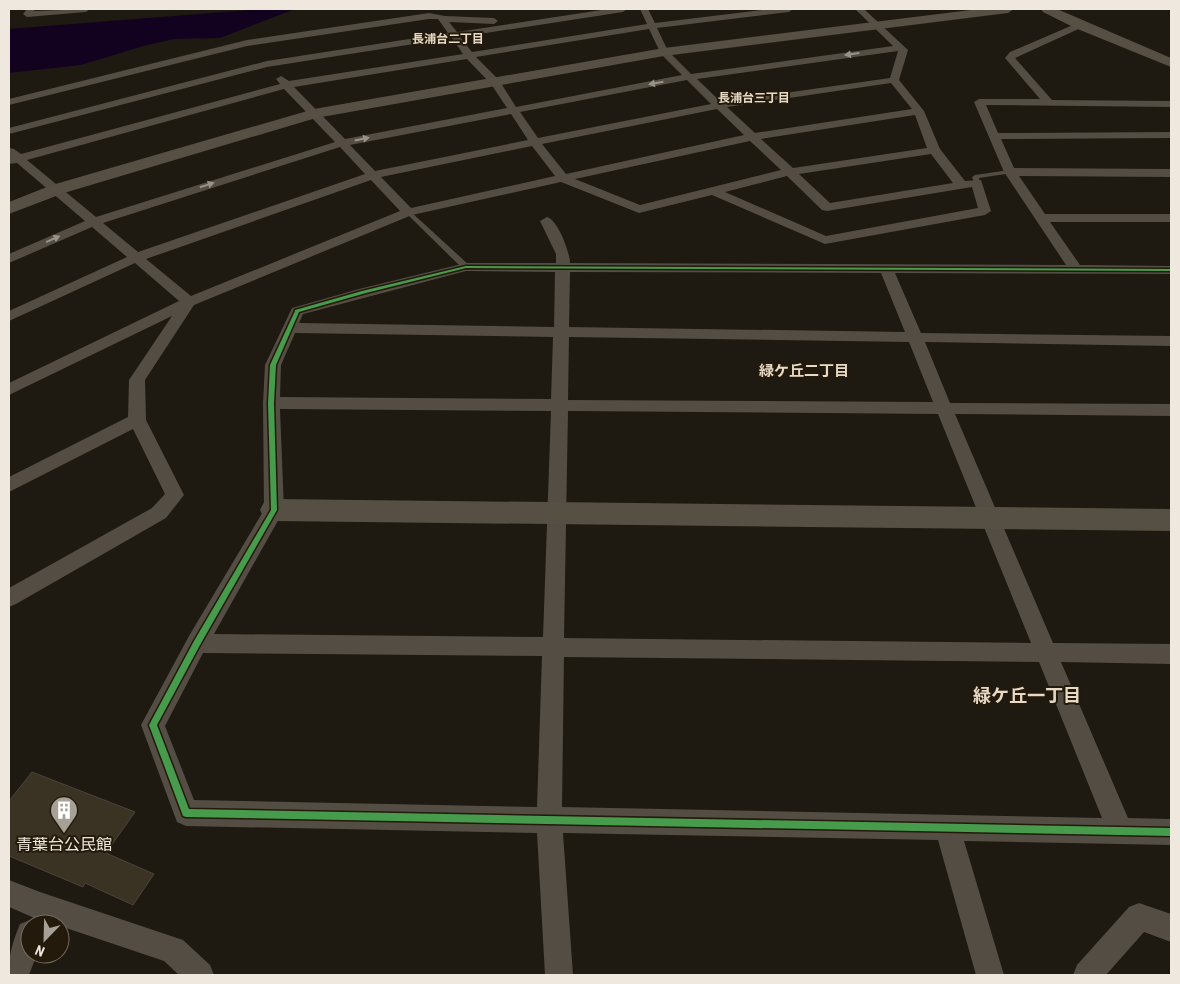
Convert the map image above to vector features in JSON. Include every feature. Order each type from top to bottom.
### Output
[{"type":"street","points":[[30,9],[27,14],[86,9]]},
{"type":"street","points":[[9,102],[257,54],[456,36],[624,9]]},
{"type":"street","points":[[644,9],[664,52],[689,78],[827,207],[977,183],[985,211],[825,240],[713,191]]},
{"type":"street","points":[[12,156],[286,85],[652,26],[789,9]]},
{"type":"street","points":[[859,9],[875,26],[903,50],[894,80]]},
{"type":"street","points":[[9,208],[58,189],[314,114],[664,52],[1002,9]]},
{"type":"street","points":[[1047,9],[1171,63]]},
{"type":"street","points":[[1060,9],[1171,57]]},
{"type":"street","points":[[9,131],[257,54],[267,41],[429,16],[441,17],[443,19],[536,23]]},
{"type":"street","points":[[443,19],[469,55],[494,82],[535,143],[564,178],[639,208],[790,172],[934,150]]},
{"type":"street","points":[[1048,103],[1010,58],[1013,54],[1080,25]]},
{"type":"street","points":[[9,259],[95,221],[342,142],[689,78],[900,48]]},
{"type":"street","points":[[257,54],[408,212]]},
{"type":"street","points":[[9,317],[138,257],[373,175],[720,105],[894,80]]},
{"type":"street","points":[[894,80],[919,111],[934,150],[961,185]]},
{"type":"street","points":[[1075,269],[1010,172],[979,102],[1171,104]]},
{"type":"street","points":[[9,390],[189,302],[408,212],[752,137],[919,111]]},
{"type":"street","points":[[994,136],[1171,135]]},
{"type":"street","points":[[12,156],[58,189],[189,302]]},
{"type":"street","points":[[1010,172],[1171,172]]},
{"type":"street","points":[[1041,218],[1171,218]]},
{"type":"street","points":[[547,221],[564,254],[549,820],[559,975]]},
{"type":"street","points":[[1171,270],[466,267],[364,292],[297,311],[273,365],[270,404],[274,510],[197,643],[153,725],[186,813],[1171,832]]},
{"type":"street","points":[[886,268],[1120,831]]},
{"type":"street","points":[[9,598],[159,513],[175,495],[137,420],[137,380],[189,302]]},
{"type":"street","points":[[289,328],[1171,341]]},
{"type":"street","points":[[270,404],[1171,410]]},
{"type":"street","points":[[9,485],[137,420]]},
{"type":"street","points":[[274,510],[557,512],[991,520],[1171,520]]},
{"type":"street","points":[[197,643],[1171,654]]},
{"type":"street","points":[[947,827],[990,975]]},
{"type":"street","points":[[9,893],[36,914]]},
{"type":"street","points":[[1087,975],[1139,917],[1171,928]]},
{"type":"street","points":[[70,923],[173,950],[200,975]]},
{"type":"street","points":[[15,975],[20,961]]},
{"type":"lane","points":[[977,183],[975,177],[1010,172]]},
{"type":"lane","points":[[408,212],[466,267]]},
{"type":"shaded area","points":[[261,9],[295,9],[220,38],[174,39],[143,46],[81,65],[9,73],[9,29]]},
{"type":"building","name":"青葉台公民館","points":[[32,772],[135,812],[106,853],[154,874],[133,905],[85,883],[83,887],[9,856],[9,801]]},
{"type":"cycle path","points":[[1171,270],[466,267],[364,292],[297,311],[273,365],[271,403],[274,510],[197,643],[153,725],[186,813],[1171,832]]},
{"type":"place","name":"青葉台公民館","points":[[64,834]]},
{"type":"district","name":"長浦台二丁目","points":[[448,39]]},
{"type":"district","name":"長浦台三丁目","points":[[754,98]]},
{"type":"district","name":"緑ケ丘二丁目","points":[[804,371]]},
{"type":"district","name":"緑ケ丘一丁目","points":[[1027,696]]}]
